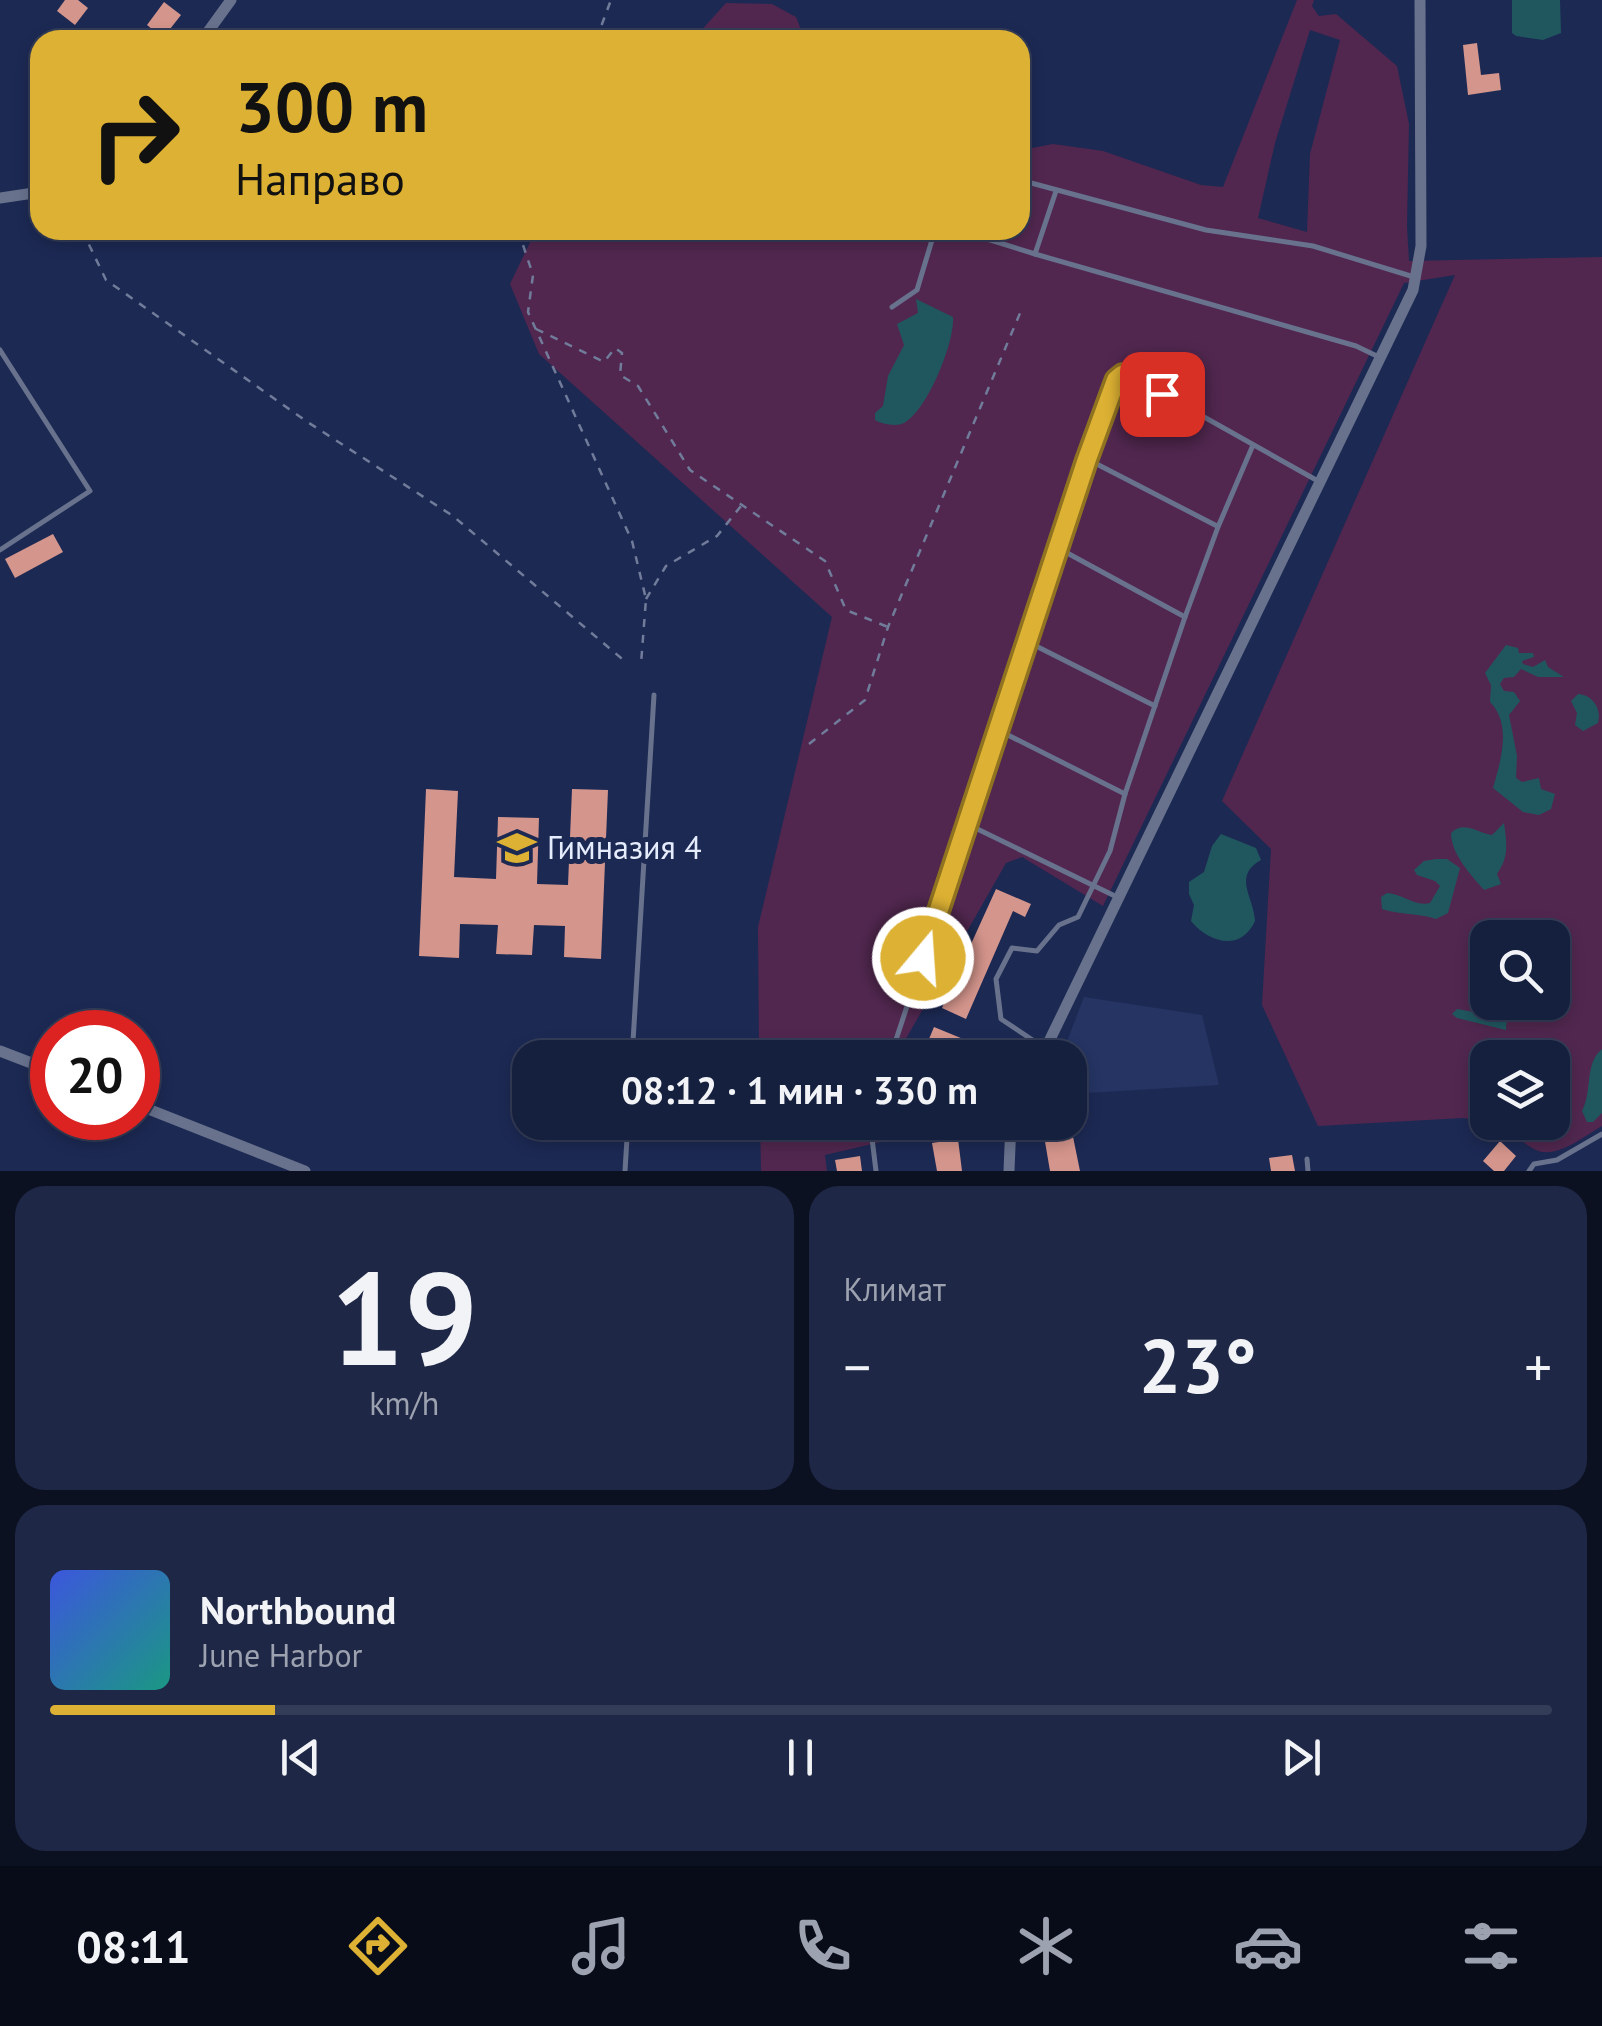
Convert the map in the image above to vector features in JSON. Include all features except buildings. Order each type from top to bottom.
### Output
[{"type":"street","points":[[209,30],[231,0]]},
{"type":"street","points":[[1050,1040],[1417,278],[1421,246],[1420,0]]},
{"type":"street","points":[[0,198],[30,194]]},
{"type":"street","points":[[0,1051],[30,1063]]},
{"type":"street","points":[[160,1114],[305,1171]]},
{"type":"street","points":[[1009,1171],[1010,1140]]},
{"type":"lane","points":[[1030,183],[1206,230],[1313,246],[1417,278]]},
{"type":"lane","points":[[1035,254],[1056,190]]},
{"type":"lane","points":[[892,306],[917,290],[932,240]]},
{"type":"lane","points":[[990,240],[1356,346],[1381,358]]},
{"type":"lane","points":[[0,350],[90,492],[0,550]]},
{"type":"lane","points":[[896,1040],[1116,380],[1122,375],[1131,376],[1321,482]]},
{"type":"lane","points":[[1027,1040],[1001,1019],[996,980],[1012,948],[1037,951],[1059,926],[1078,918],[1094,887],[1110,851],[1125,794],[1185,617],[1253,444]]},
{"type":"lane","points":[[1087,459],[1218,526]]},
{"type":"lane","points":[[1058,548],[1185,617]]},
{"type":"lane","points":[[1027,641],[1155,706]]},
{"type":"lane","points":[[633,1040],[654,696]]},
{"type":"lane","points":[[998,730],[1125,794]]},
{"type":"lane","points":[[967,824],[1120,899]]},
{"type":"lane","points":[[1530,1171],[1534,1164],[1557,1160],[1602,1134]]},
{"type":"lane","points":[[625,1171],[627,1140]]},
{"type":"lane","points":[[872,1140],[876,1171]]},
{"type":"lane","points":[[1307,1160],[1308,1171]]},
{"type":"path","points":[[600,30],[611,0]]},
{"type":"path","points":[[87,240],[106,280],[306,422],[453,516],[627,662]]},
{"type":"path","points":[[521,240],[533,274],[528,312],[632,541],[646,599],[641,664]]},
{"type":"path","points":[[809,744],[865,700],[888,628],[1023,306]]},
{"type":"path","points":[[536,329],[604,362],[615,348],[622,353],[620,375],[638,386],[690,470],[825,561],[846,610],[888,628]]},
{"type":"path","points":[[646,599],[666,566],[717,536],[742,505]]},
{"type":"shaded area","points":[[1297,0],[1314,0],[1312,6],[1319,16],[1336,14],[1397,66],[1409,124],[1409,261],[1602,257],[1602,1126],[1560,1150],[1542,1152],[1521,1140],[1570,1140],[1570,1040],[1470,1040],[1470,1119],[1318,1126],[1262,1005],[1271,849],[1222,801],[1455,275],[1404,283],[1103,906],[1022,857],[1006,863],[905,1040],[759,1040],[758,927],[832,617],[539,354],[510,284],[531,240],[1030,240],[1030,148],[1053,144],[1103,151],[1201,185],[1223,187]],"holes":[[[1310,30],[1340,40],[1310,154],[1307,232],[1258,218],[1275,143]]]},
{"type":"shaded area","points":[[1512,0],[1560,0],[1561,33],[1543,40],[1516,36],[1512,33]]},
{"type":"shaded area","points":[[726,3],[772,4],[796,17],[801,30],[702,30]]},
{"type":"shaded area","points":[[916,299],[953,317],[949,342],[922,405],[904,423],[885,424],[875,420],[875,413],[883,406],[888,376],[904,345],[897,324],[918,313]]},
{"type":"shaded area","points":[[1506,645],[1518,648],[1519,653],[1533,653],[1534,657],[1522,661],[1523,664],[1533,667],[1545,660],[1548,667],[1564,677],[1538,677],[1521,669],[1500,684],[1520,701],[1509,715],[1517,756],[1516,778],[1522,782],[1539,778],[1541,789],[1555,794],[1551,809],[1539,815],[1523,812],[1493,788],[1503,731],[1490,702],[1491,685],[1485,673]]},
{"type":"shaded area","points":[[1578,694],[1592,700],[1599,713],[1598,723],[1583,731],[1575,725],[1577,713],[1571,701]]},
{"type":"shaded area","points":[[1504,823],[1506,850],[1497,874],[1501,884],[1484,890],[1458,856],[1451,833],[1466,827],[1492,835]]},
{"type":"shaded area","points":[[1221,834],[1256,848],[1261,860],[1252,866],[1246,880],[1255,921],[1242,937],[1224,941],[1207,935],[1191,921],[1194,905],[1189,894],[1189,882],[1204,872],[1212,846]]},
{"type":"shaded area","points":[[1447,859],[1460,868],[1448,913],[1436,919],[1382,909],[1381,897],[1387,893],[1430,903],[1440,886],[1414,870],[1424,861]]},
{"type":"shaded area","points":[[1084,997],[1202,1015],[1219,1085],[1087,1093],[1087,1040],[1068,1040]]},
{"type":"shaded area","points":[[1457,1009],[1470,1011],[1470,1020],[1507,1020],[1506,1030],[1457,1018],[1452,1014]]},
{"type":"shaded area","points":[[1602,1049],[1602,1113],[1593,1122],[1587,1122],[1582,1111],[1593,1062]]},
{"type":"shaded area","points":[[760,1140],[889,1140],[825,1155],[827,1171],[761,1171]]},
{"type":"place","name":"Гимназия 4","points":[[517,848]]},
{"type":"route","points":[[923,958],[1116,380],[1122,375],[1131,376],[1162,394]]}]
